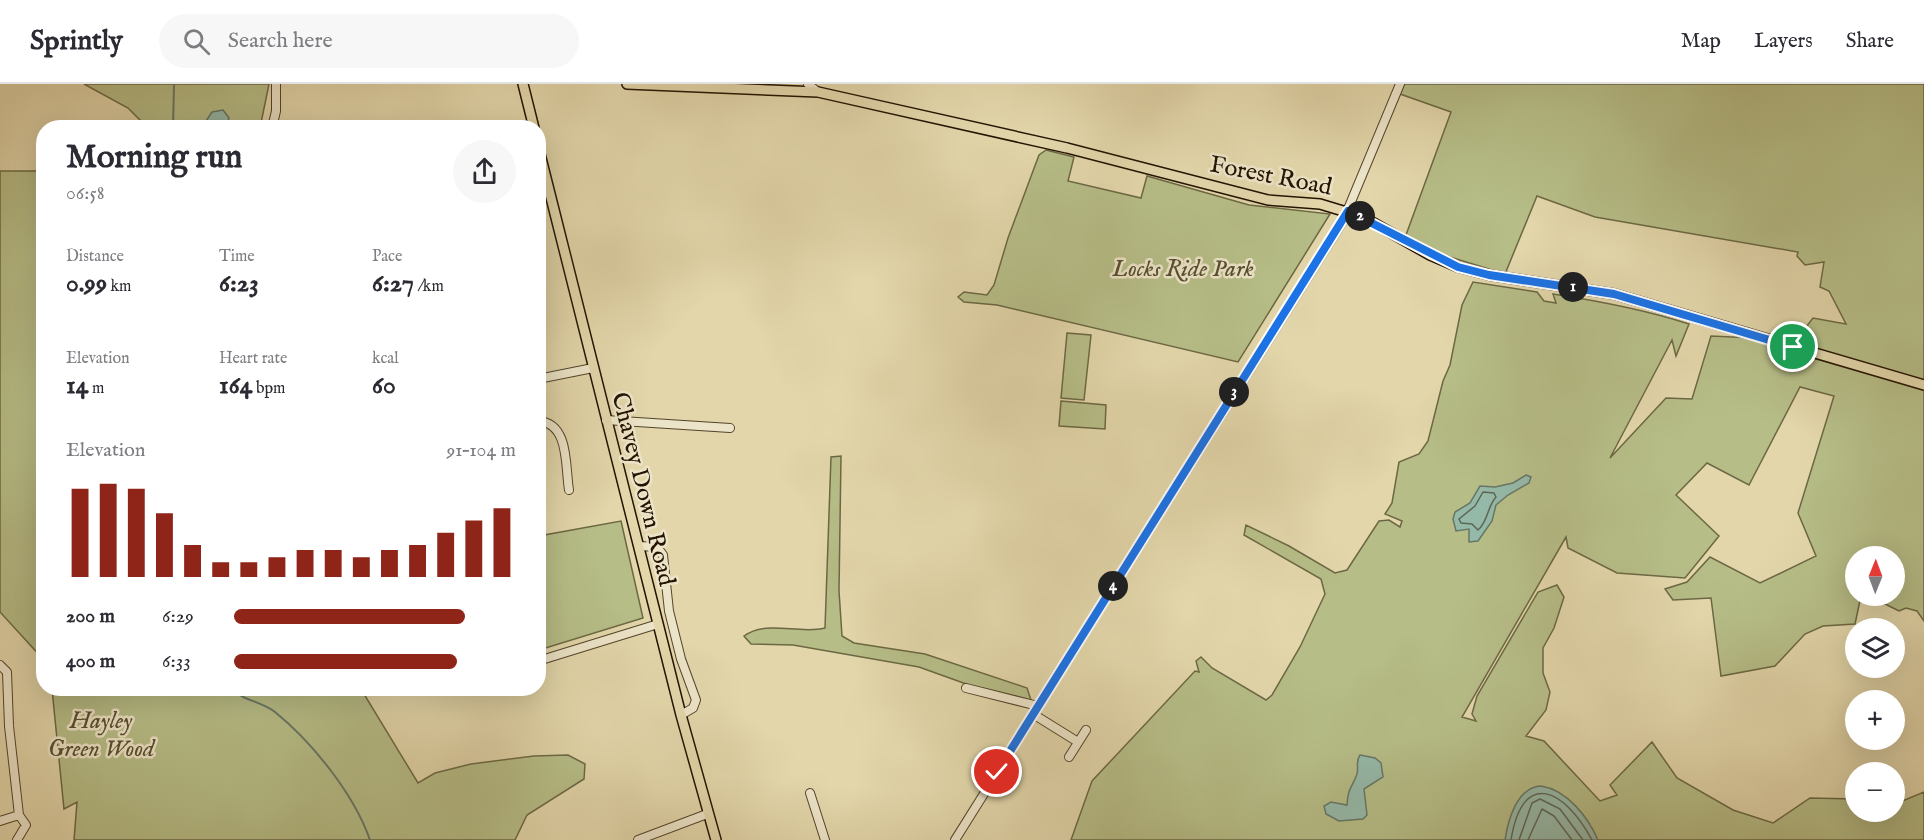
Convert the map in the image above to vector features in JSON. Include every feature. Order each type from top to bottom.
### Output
[{"type":"main road","points":[[523,84],[532,120]]},
{"type":"main road","name":"Forest Road","points":[[627,84],[818,92],[1067,148],[1268,200],[1320,204],[1348,211],[1458,267],[1489,275],[1614,294],[1924,385]]},
{"type":"main road","name":"Chavey Down Road","points":[[546,178],[681,715],[716,840]]},
{"type":"street","points":[[274,120],[276,84]]},
{"type":"street","points":[[808,84],[818,92]]},
{"type":"street","points":[[955,840],[1348,211],[1400,84]]},
{"type":"street","points":[[546,377],[593,368]]},
{"type":"street","points":[[606,420],[730,428]]},
{"type":"street","points":[[546,422],[558,430],[563,442],[569,490]]},
{"type":"street","points":[[639,546],[657,547],[663,555],[669,611],[681,659],[696,700],[693,708],[681,715]]},
{"type":"street","points":[[546,659],[658,624]]},
{"type":"street","points":[[0,665],[7,672],[9,726],[19,815],[26,825],[17,840]]},
{"type":"street","points":[[966,688],[1038,706]]},
{"type":"street","points":[[1033,714],[1078,742]]},
{"type":"street","points":[[0,726],[9,726]]},
{"type":"street","points":[[1069,757],[1086,730]]},
{"type":"street","points":[[810,793],[825,840]]},
{"type":"street","points":[[638,840],[707,814]]},
{"type":"street","points":[[0,821],[19,815]]},
{"type":"green space","points":[[84,84],[269,84],[262,120],[140,120],[128,108]]},
{"type":"green space","points":[[1404,84],[1924,84],[1924,621],[1917,611],[1906,608],[1899,611],[1889,606],[1905,606],[1905,546],[1845,546],[1845,606],[1859,606],[1856,618],[1845,618],[1845,625],[1823,626],[1805,634],[1775,666],[1721,676],[1711,598],[1673,600],[1665,589],[1687,582],[1710,557],[1760,583],[1816,556],[1798,513],[1834,396],[1800,387],[1749,485],[1707,463],[1676,495],[1719,536],[1685,578],[1617,573],[1568,548],[1566,537],[1462,717],[1476,721],[1472,714],[1477,696],[1538,592],[1557,585],[1564,597],[1554,628],[1543,648],[1543,673],[1550,692],[1546,710],[1526,736],[1544,741],[1600,801],[1617,795],[1610,785],[1652,742],[1677,778],[1733,810],[1773,823],[1810,798],[1845,799],[1845,822],[1905,822],[1905,800],[1924,792],[1924,840],[1071,840],[1092,781],[1195,671],[1199,672],[1196,661],[1201,657],[1212,668],[1266,700],[1272,695],[1300,647],[1325,594],[1321,579],[1244,535],[1246,525],[1289,546],[1335,573],[1347,570],[1379,521],[1389,520],[1400,527],[1402,521],[1385,514],[1392,503],[1399,462],[1419,454],[1428,441],[1443,381],[1450,365],[1462,305],[1473,282],[1537,292],[1544,301],[1556,303],[1553,294],[1639,310],[1689,324],[1676,356],[1672,340],[1610,458],[1666,398],[1692,399],[1711,336],[1796,340],[1813,318],[1846,324],[1829,291],[1820,287],[1824,262],[1805,265],[1797,256],[1798,252],[1595,217],[1537,196],[1505,274],[1450,257],[1406,235],[1451,112],[1400,94]]},
{"type":"green space","name":"Locks Ride Park","points":[[1046,150],[1074,157],[1068,181],[1141,198],[1147,176],[1249,205],[1330,214],[1238,362],[997,305],[964,302],[958,297],[964,292],[987,295],[994,285],[1008,238],[1039,155]]},
{"type":"green space","name":"Hayley Green Wood","points":[[0,171],[36,171],[36,651],[0,612]]},
{"type":"green space","points":[[1067,333],[1091,335],[1084,400],[1061,398]]},
{"type":"green space","points":[[1061,401],[1106,405],[1105,429],[1059,426]]},
{"type":"green space","points":[[841,456],[839,591],[842,636],[854,643],[925,654],[1027,688],[1031,700],[1019,703],[919,667],[793,645],[751,644],[744,636],[753,631],[773,628],[815,630],[825,628],[831,457]]},
{"type":"green space","points":[[621,521],[643,618],[546,648],[546,535]]},
{"type":"green space","points":[[53,696],[365,696],[418,783],[435,773],[471,764],[534,756],[568,755],[585,764],[584,779],[527,815],[515,840],[74,840],[77,802],[64,809]]},
{"type":"water","points":[[223,110],[228,120],[207,120],[212,112]]},
{"type":"water","points":[[1526,475],[1531,477],[1529,483],[1496,505],[1492,521],[1478,541],[1469,542],[1469,529],[1456,531],[1453,519],[1455,512],[1470,503],[1480,486],[1495,487],[1513,483]]},
{"type":"water","points":[[1360,755],[1375,758],[1381,763],[1383,777],[1364,789],[1367,815],[1363,819],[1339,821],[1326,814],[1324,806],[1331,802],[1347,805],[1349,791],[1357,774]]},
{"type":"water","points":[[1541,786],[1559,793],[1576,806],[1589,822],[1598,840],[1505,840],[1511,814],[1520,798],[1533,788]]},
{"type":"waterway","points":[[173,120],[174,84]]},
{"type":"waterway","points":[[241,696],[275,712],[303,738],[343,787],[370,840]]},
{"type":"route","points":[[997,772],[1348,211],[1363,217],[1430,255],[1458,267],[1489,275],[1614,294],[1793,347]]}]
